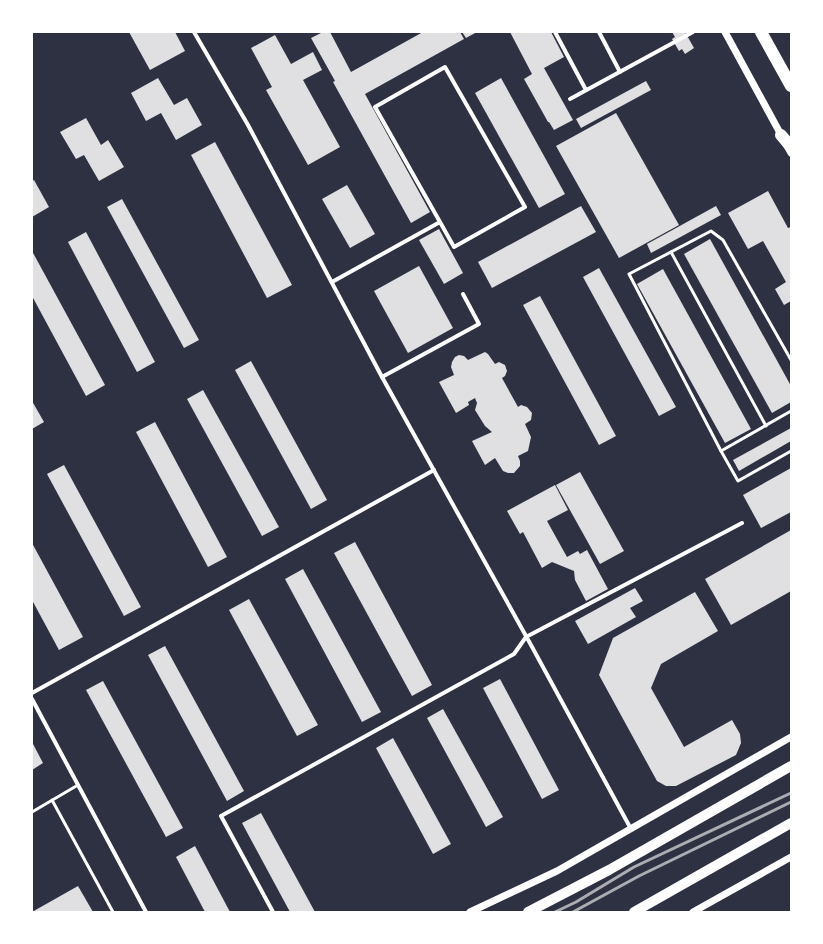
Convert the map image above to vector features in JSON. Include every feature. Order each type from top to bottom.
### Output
[{"type":"highway","points":[[761,32],[791,86]]},
{"type":"highway","points":[[781,135],[791,147]]},
{"type":"main road","points":[[528,912],[609,870],[791,766]]},
{"type":"main road","points":[[635,912],[791,823]]},
{"type":"street","points":[[194,32],[248,125],[382,377],[631,829]]},
{"type":"street","points":[[555,32],[586,90]]},
{"type":"street","points":[[599,32],[620,72]]},
{"type":"street","points":[[570,99],[693,32]]},
{"type":"street","points":[[725,32],[791,153]]},
{"type":"street","points":[[446,67],[525,207],[454,247],[440,222],[375,107],[446,67]]},
{"type":"street","points":[[332,282],[440,222]]},
{"type":"street","points":[[382,377],[479,324],[463,294]]},
{"type":"street","points":[[32,693],[434,470]]},
{"type":"street","points":[[273,912],[221,816],[514,654],[526,637],[742,522]]},
{"type":"street","points":[[32,699],[146,912]]},
{"type":"street","points":[[470,912],[557,871],[791,737]]},
{"type":"street","points":[[693,912],[791,857]]},
{"type":"lane","points":[[791,360],[723,240],[711,230],[629,274],[738,481],[791,451]]},
{"type":"lane","points":[[671,252],[766,426]]},
{"type":"lane","points":[[721,451],[791,411]]},
{"type":"lane","points":[[32,812],[78,786]]},
{"type":"lane","points":[[52,800],[113,912]]},
{"type":"building","points":[[129,32],[175,32],[185,51],[150,70]]},
{"type":"building","points":[[323,32],[330,32],[351,72],[423,32],[460,32],[464,39],[365,94],[430,212],[411,223],[333,82],[335,81],[311,38]]},
{"type":"building","points":[[462,32],[477,32],[466,38]]},
{"type":"building","points":[[510,32],[551,32],[564,57],[544,68],[573,120],[554,130],[548,122],[524,79],[532,74]]},
{"type":"building","points":[[672,32],[685,32],[694,48],[685,54],[682,49],[679,51],[672,39],[675,37]]},
{"type":"building","points":[[275,35],[291,64],[313,52],[322,70],[303,80],[340,147],[308,165],[266,90],[272,87],[251,48]]},
{"type":"building","points":[[158,78],[174,105],[187,98],[202,125],[176,140],[161,113],[146,121],[131,93]]},
{"type":"building","points":[[501,78],[565,194],[539,208],[475,93]]},
{"type":"building","points":[[646,81],[651,90],[581,128],[576,119]]},
{"type":"building","points":[[616,113],[679,225],[619,258],[556,146]]},
{"type":"building","points":[[86,118],[101,145],[108,140],[124,167],[99,181],[84,155],[76,159],[60,132]]},
{"type":"building","points":[[215,142],[292,285],[267,298],[191,155]]},
{"type":"building","points":[[34,180],[49,207],[32,217],[32,181]]},
{"type":"building","points":[[347,185],[375,234],[350,248],[322,199]]},
{"type":"building","points":[[768,191],[788,228],[791,227],[791,301],[784,305],[775,289],[786,282],[763,241],[748,249],[728,213]]},
{"type":"building","points":[[122,199],[199,340],[184,348],[107,207]]},
{"type":"building","points":[[581,206],[596,232],[492,288],[478,262]]},
{"type":"building","points":[[716,206],[721,215],[651,253],[647,244]]},
{"type":"building","points":[[439,229],[463,273],[444,284],[419,240]]},
{"type":"building","points":[[86,232],[155,362],[137,372],[68,242]]},
{"type":"building","points":[[710,239],[791,386],[791,402],[772,413],[684,254]]},
{"type":"building","points":[[32,251],[105,385],[86,396],[32,296]]},
{"type":"building","points":[[419,266],[453,328],[408,353],[374,291]]},
{"type":"building","points":[[599,268],[676,407],[659,416],[583,277]]},
{"type":"building","points":[[663,269],[751,429],[725,443],[637,284]]},
{"type":"building","points":[[540,296],[616,436],[599,445],[523,305]]},
{"type":"building","points":[[485,352],[495,364],[499,362],[505,365],[507,371],[505,376],[502,378],[518,407],[521,405],[527,407],[532,413],[531,420],[525,424],[531,437],[528,451],[518,456],[520,466],[514,473],[503,471],[495,458],[485,465],[472,441],[492,432],[485,426],[475,410],[477,403],[475,398],[468,402],[469,405],[456,413],[439,382],[454,375],[451,367],[455,357],[459,355],[464,356],[468,360]]},
{"type":"building","points":[[251,361],[327,500],[311,509],[235,370]]},
{"type":"building","points":[[203,390],[279,527],[262,536],[187,399]]},
{"type":"building","points":[[32,401],[44,422],[32,429]]},
{"type":"building","points":[[155,422],[227,557],[208,567],[136,432]]},
{"type":"building","points":[[791,428],[791,441],[739,471],[733,460]]},
{"type":"building","points":[[64,465],[141,607],[124,616],[47,474]]},
{"type":"building","points":[[791,468],[791,512],[761,528],[743,495]]},
{"type":"building","points":[[580,472],[624,551],[600,564],[556,485]]},
{"type":"building","points":[[555,485],[568,510],[547,521],[567,557],[578,551],[580,554],[587,550],[608,589],[586,601],[575,580],[574,571],[552,562],[542,568],[523,532],[520,534],[507,511]]},
{"type":"building","points":[[791,530],[791,591],[731,625],[705,579]]},
{"type":"building","points":[[355,542],[432,685],[412,696],[334,553]]},
{"type":"building","points":[[32,543],[83,637],[59,650],[32,600]]},
{"type":"building","points":[[303,569],[381,712],[362,722],[285,579]]},
{"type":"building","points":[[635,588],[643,601],[630,608],[636,617],[588,644],[575,621]]},
{"type":"building","points":[[695,592],[718,631],[661,664],[651,688],[684,747],[732,720],[740,734],[741,743],[736,755],[676,786],[666,786],[657,781],[599,675],[613,638]]},
{"type":"building","points":[[249,599],[318,725],[297,736],[229,610]]},
{"type":"building","points":[[165,646],[244,791],[227,801],[148,655]]},
{"type":"building","points":[[500,679],[559,790],[542,799],[483,688]]},
{"type":"building","points":[[103,681],[183,828],[166,837],[86,690]]},
{"type":"building","points":[[443,709],[503,817],[486,827],[427,718]]},
{"type":"building","points":[[393,738],[451,844],[433,854],[376,748]]},
{"type":"building","points":[[32,742],[43,763],[32,770]]},
{"type":"building","points":[[261,813],[315,912],[290,912],[242,823]]},
{"type":"building","points":[[195,846],[230,912],[205,912],[176,857]]},
{"type":"building","points":[[78,886],[93,912],[32,912]]},
{"type":"railway","points":[[555,912],[576,902],[634,867],[791,793]]},
{"type":"railway","points":[[573,912],[639,876],[791,802]]}]
